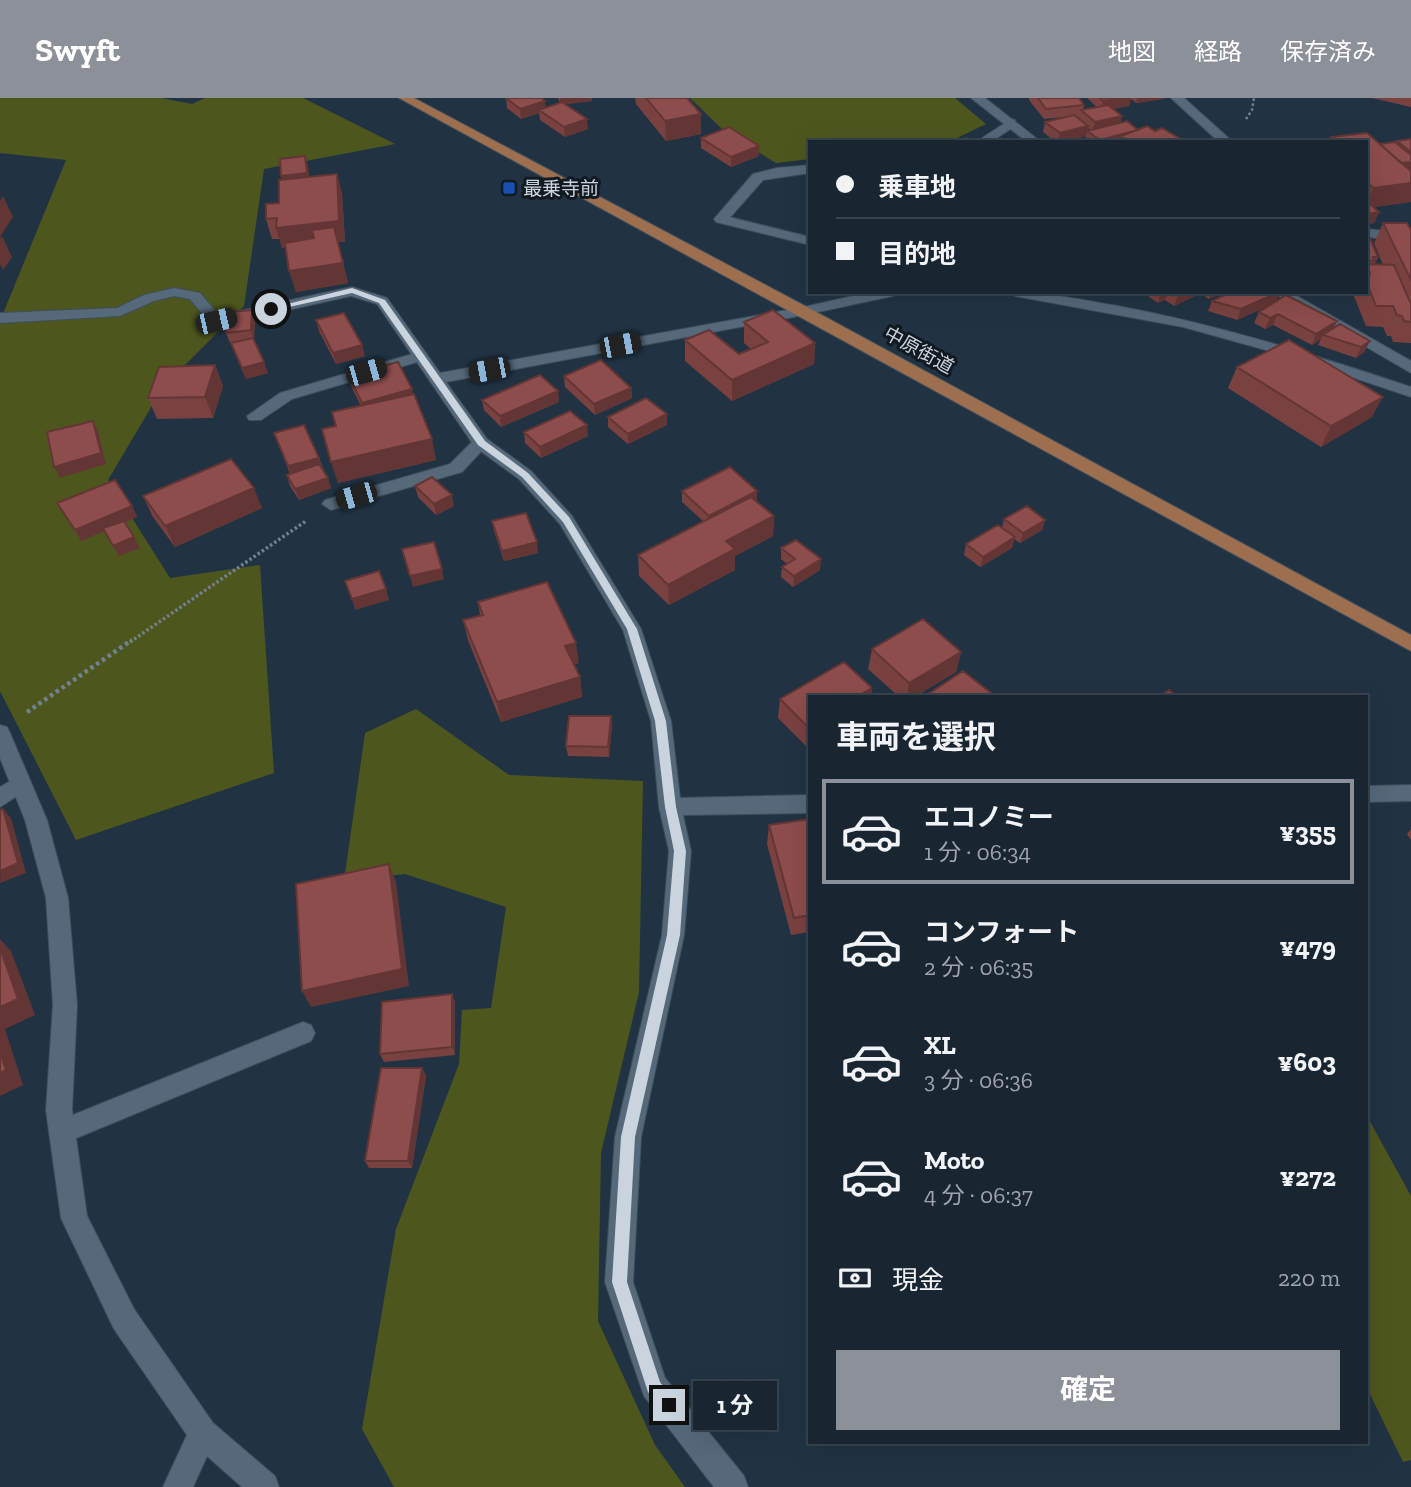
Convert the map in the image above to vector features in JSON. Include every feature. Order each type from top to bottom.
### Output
[{"type":"main road","name":"中原街道","points":[[405,98],[804,311],[1411,644]]},
{"type":"street","points":[[977,98],[1032,140]]},
{"type":"street","points":[[1177,98],[1225,140]]},
{"type":"street","points":[[985,140],[1011,123]]},
{"type":"street","points":[[808,169],[758,177],[721,219],[808,241]]},
{"type":"street","points":[[1368,233],[1411,238]]},
{"type":"street","points":[[0,318],[120,313],[149,298],[174,292],[195,296],[216,321],[352,291],[382,301],[481,443],[525,475],[566,520],[632,629],[660,721],[670,807],[680,851],[673,935],[628,1137],[620,1282],[654,1386],[733,1487]]},
{"type":"street","points":[[436,379],[884,294]]},
{"type":"street","points":[[1026,294],[1185,323],[1303,356],[1411,392]]},
{"type":"street","points":[[1282,294],[1411,368]]},
{"type":"street","points":[[255,416],[286,396],[419,357]]},
{"type":"street","points":[[331,504],[456,468],[481,443]]},
{"type":"street","points":[[0,733],[36,820],[57,898],[65,1005],[59,1110],[74,1218],[124,1320],[203,1433],[264,1487]]},
{"type":"street","points":[[0,798],[21,783]]},
{"type":"street","points":[[1368,794],[1411,793]]},
{"type":"street","points":[[670,807],[808,804]]},
{"type":"street","points":[[62,1132],[303,1033]]},
{"type":"street","points":[[178,1487],[203,1433]]},
{"type":"path","points":[[23,715],[331,504]]},
{"type":"green space","points":[[0,98],[161,98],[192,104],[205,98],[303,98],[395,144],[264,169],[244,306],[163,387],[108,480],[170,578],[260,565],[274,773],[76,840],[0,691],[0,321],[66,160],[0,153]]},
{"type":"green space","points":[[690,98],[955,98],[986,124],[953,140],[808,140],[808,159],[776,163],[724,131]]},
{"type":"green space","points":[[416,709],[509,775],[643,781],[639,992],[601,1153],[598,1321],[655,1445],[685,1487],[394,1487],[362,1429],[396,1229],[459,1064],[462,1010],[491,1008],[506,907],[405,874],[344,881],[365,733]]},
{"type":"green space","points":[[1368,1118],[1411,1196],[1411,1460],[1403,1462],[1368,1390]]},
{"type":"building","points":[[506,98],[541,98],[545,101],[520,109]]},
{"type":"building","points":[[646,98],[687,98],[701,114],[665,121]]},
{"type":"building","points":[[1038,98],[1079,98],[1084,105],[1046,109]]},
{"type":"building","points":[[562,102],[587,119],[564,127],[539,110]]},
{"type":"building","points":[[1108,105],[1122,116],[1095,122],[1081,110]]},
{"type":"building","points":[[1074,115],[1088,126],[1060,133],[1045,122]]},
{"type":"building","points":[[1127,121],[1138,130],[1100,140],[1087,131]]},
{"type":"building","points":[[1147,126],[1155,131],[1162,128],[1183,140],[1128,140],[1121,136]]},
{"type":"building","points":[[729,127],[759,146],[731,157],[701,138]]},
{"type":"building","points":[[1367,133],[1411,171],[1411,183],[1373,188],[1368,183],[1368,140],[1334,140],[1331,137]]},
{"type":"building","points":[[1411,139],[1411,152],[1397,141]]},
{"type":"building","points":[[1395,142],[1411,155],[1411,162],[1401,163],[1380,144]]},
{"type":"building","points":[[305,156],[307,173],[281,176],[280,159]]},
{"type":"building","points":[[337,174],[339,221],[276,228],[277,218],[266,219],[266,204],[279,203],[279,180]]},
{"type":"building","points":[[1368,202],[1379,212],[1368,214]]},
{"type":"building","points":[[1383,223],[1407,223],[1411,230],[1411,280]]},
{"type":"building","points":[[334,227],[343,263],[289,271],[285,243],[314,238],[312,230]]},
{"type":"building","points":[[1368,236],[1378,257],[1373,257],[1375,261],[1368,260]]},
{"type":"building","points":[[1368,264],[1394,265],[1411,304],[1411,322],[1404,321],[1402,316],[1397,315],[1393,306],[1376,306],[1368,286]]},
{"type":"building","points":[[1226,294],[1275,294],[1241,309],[1212,301]]},
{"type":"building","points":[[1286,295],[1337,321],[1316,334],[1278,314],[1270,318],[1259,312]]},
{"type":"building","points":[[252,310],[251,330],[226,333],[228,312]]},
{"type":"building","points":[[773,310],[815,343],[732,380],[685,340],[709,330],[739,354],[768,342],[744,322]]},
{"type":"building","points":[[344,313],[362,345],[333,353],[316,320]]},
{"type":"building","points":[[1340,324],[1370,341],[1361,347],[1323,335]]},
{"type":"building","points":[[253,338],[264,362],[242,368],[231,343]]},
{"type":"building","points":[[1289,340],[1383,397],[1331,426],[1237,367]]},
{"type":"building","points":[[601,360],[631,388],[594,404],[564,376]]},
{"type":"building","points":[[398,362],[412,389],[362,403],[348,375]]},
{"type":"building","points":[[215,365],[205,397],[148,398],[159,367]]},
{"type":"building","points":[[540,375],[558,391],[500,416],[482,400]]},
{"type":"building","points":[[414,394],[432,439],[331,462],[322,429],[336,426],[332,412]]},
{"type":"building","points":[[646,398],[667,414],[628,434],[608,417]]},
{"type":"building","points":[[570,411],[587,425],[540,447],[524,432]]},
{"type":"building","points":[[93,421],[101,453],[54,467],[47,432]]},
{"type":"building","points":[[304,425],[319,458],[288,466],[274,433]]},
{"type":"building","points":[[231,459],[254,488],[165,526],[143,496]]},
{"type":"building","points":[[319,464],[328,478],[295,489],[287,475]]},
{"type":"building","points":[[730,467],[757,491],[709,516],[682,491]]},
{"type":"building","points":[[432,477],[452,495],[434,504],[415,486]]},
{"type":"building","points":[[115,480],[132,506],[75,530],[57,503]]},
{"type":"building","points":[[751,497],[774,516],[726,541],[735,549],[668,585],[638,555]]},
{"type":"building","points":[[1027,506],[1045,520],[1023,533],[1004,519]]},
{"type":"building","points":[[526,513],[537,542],[502,551],[492,521]]},
{"type":"building","points":[[124,521],[134,537],[113,546],[103,528]]},
{"type":"building","points":[[998,525],[1015,537],[983,557],[966,544]]},
{"type":"building","points":[[796,540],[821,559],[794,576],[782,567],[795,559],[781,548]]},
{"type":"building","points":[[434,542],[442,569],[410,576],[402,549]]},
{"type":"building","points":[[379,571],[386,589],[352,599],[345,581]]},
{"type":"building","points":[[547,582],[576,643],[565,646],[580,677],[497,702],[463,620],[483,615],[478,602]]},
{"type":"building","points":[[923,619],[961,652],[909,683],[872,649]]},
{"type":"building","points":[[844,662],[872,688],[860,695],[808,695],[808,727],[780,699]]},
{"type":"building","points":[[963,671],[994,695],[927,695]]},
{"type":"building","points":[[1169,690],[1176,695],[1162,695]]},
{"type":"building","points":[[569,716],[611,716],[608,747],[566,746]]},
{"type":"building","points":[[3,809],[18,863],[0,871],[0,810]]},
{"type":"building","points":[[808,819],[808,915],[794,918],[769,825]]},
{"type":"building","points":[[389,864],[402,969],[302,991],[296,884]]},
{"type":"building","points":[[0,948],[18,999],[0,1007]]},
{"type":"building","points":[[452,994],[452,1047],[380,1054],[382,1002]]},
{"type":"building","points":[[0,1052],[6,1070],[0,1073]]},
{"type":"building","points":[[381,1068],[422,1068],[408,1161],[365,1161]]},
{"type":"place","name":"最乗寺前","points":[[509,188]]},
{"type":"route","points":[[271,309],[352,291],[382,301],[481,443],[525,475],[566,520],[632,629],[660,721],[670,807],[680,851],[673,935],[628,1137],[620,1282],[654,1386],[669,1405]]}]
